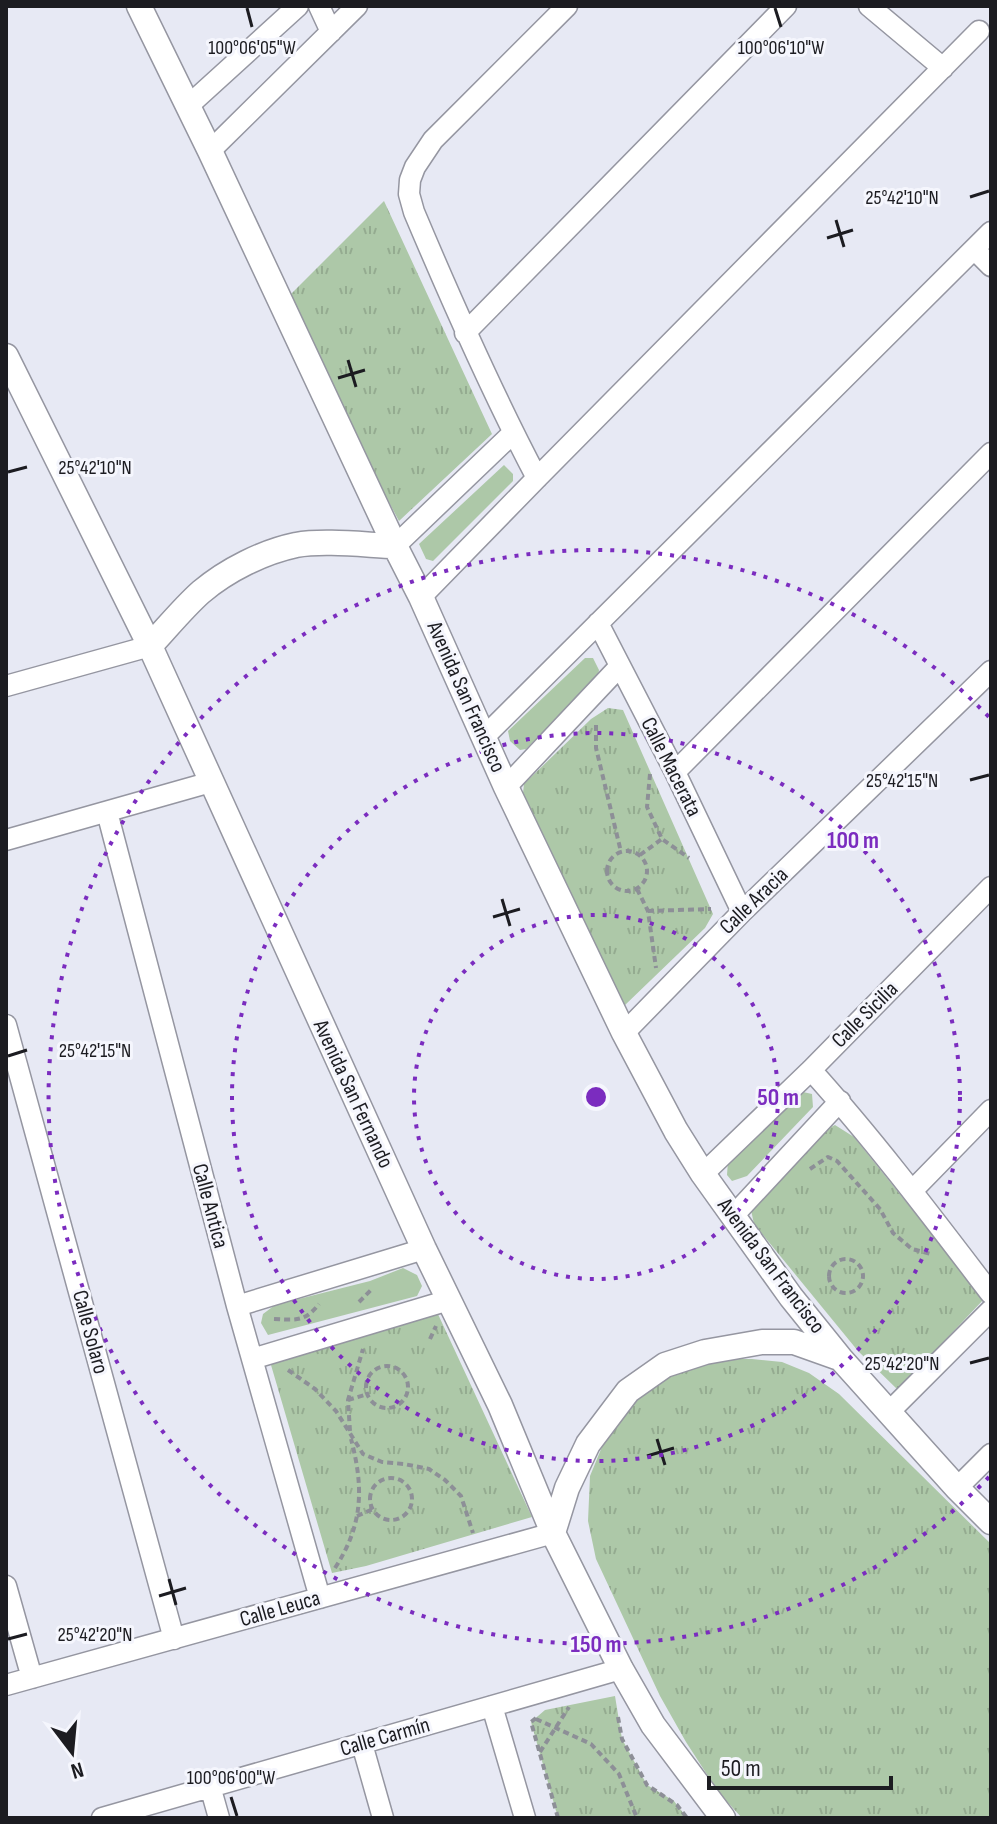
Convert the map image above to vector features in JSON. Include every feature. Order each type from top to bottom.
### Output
[{"type":"street","name":"Avenida San Francisco","points":[[139,6],[421,597],[506,787],[624,1033],[676,1131],[703,1174],[791,1297],[841,1359]]},
{"type":"street","points":[[188,106],[298,6]]},
{"type":"street","points":[[319,6],[331,32]]},
{"type":"street","points":[[210,151],[357,6]]},
{"type":"street","points":[[537,478],[465,333],[409,194],[415,167],[433,140],[567,6]]},
{"type":"street","points":[[465,333],[786,6]]},
{"type":"street","points":[[869,6],[943,68]]},
{"type":"street","points":[[421,597],[979,31]]},
{"type":"street","points":[[484,737],[991,232]]},
{"type":"street","points":[[974,249],[991,266]]},
{"type":"street","name":"Avenida San Fernando","points":[[8,366],[150,646],[424,1249],[500,1405],[553,1533],[621,1669],[653,1725],[723,1818]]},
{"type":"street","points":[[6,686],[150,646],[201,591],[232,570],[267,555],[307,544],[395,546],[513,433]]},
{"type":"street","points":[[675,772],[991,453]]},
{"type":"street","name":"Calle Macerata","points":[[598,623],[675,772],[742,912]]},
{"type":"street","points":[[506,787],[620,666]]},
{"type":"street","name":"Calle Aracia","points":[[624,1033],[742,912],[991,671]]},
{"type":"street","points":[[6,840],[211,782]]},
{"type":"street","name":"Calle Antica","points":[[107,812],[237,1306],[320,1598]]},
{"type":"street","name":"Calle Sicilia","points":[[703,1174],[811,1070],[991,887]]},
{"type":"street","name":"Calle Solaro","points":[[6,1025],[174,1639]]},
{"type":"street","points":[[811,1070],[840,1101],[991,1294]]},
{"type":"street","points":[[733,1216],[840,1101]]},
{"type":"street","points":[[912,1191],[991,1110]]},
{"type":"street","points":[[237,1306],[424,1249]]},
{"type":"street","points":[[252,1359],[449,1300]]},
{"type":"street","points":[[889,1412],[991,1310]]},
{"type":"street","points":[[553,1533],[567,1488],[588,1444],[628,1391],[665,1365],[705,1352],[762,1342],[794,1342],[841,1359],[991,1522]]},
{"type":"street","points":[[957,1488],[991,1454]]},
{"type":"street","name":"Calle Leuca","points":[[6,1685],[553,1533]]},
{"type":"street","points":[[6,1586],[32,1678]]},
{"type":"street","name":"Calle Carmín","points":[[102,1818],[621,1669]]},
{"type":"street","points":[[492,1706],[525,1818]]},
{"type":"street","points":[[362,1744],[383,1818]]},
{"type":"street","points":[[210,1786],[219,1818]]},
{"type":"path","points":[[596,716],[596,748],[621,852]]},
{"type":"path","points":[[657,784],[651,770],[647,807],[662,839],[689,858],[684,846]]},
{"type":"path","points":[[640,855],[662,839]]},
{"type":"path","points":[[634,852],[640,855],[647,866],[646,879],[637,889],[618,889],[608,879],[608,866],[615,855],[634,852]]},
{"type":"path","points":[[637,889],[648,911],[656,975],[666,965]]},
{"type":"path","points":[[648,911],[712,912],[706,896]]},
{"type":"path","points":[[805,1171],[828,1157],[837,1161],[880,1209],[893,1233],[912,1249],[929,1253],[941,1261]]},
{"type":"path","points":[[846,1259],[860,1266],[863,1277],[859,1287],[849,1292],[838,1291],[830,1277],[832,1267],[846,1259]]},
{"type":"path","points":[[351,1307],[376,1285]]},
{"type":"path","points":[[262,1318],[304,1318],[327,1300]]},
{"type":"path","points":[[332,1573],[346,1551],[357,1516],[360,1484],[350,1434],[348,1400],[364,1345]]},
{"type":"path","points":[[284,1367],[315,1389],[336,1411],[363,1454],[382,1462],[429,1469],[445,1480],[461,1496],[474,1536]]},
{"type":"path","points":[[381,1367],[401,1371],[408,1382],[406,1396],[397,1406],[383,1408],[376,1405],[368,1394],[367,1381],[381,1367]]},
{"type":"path","points":[[348,1400],[368,1394]]},
{"type":"path","points":[[389,1478],[402,1481],[407,1486],[412,1499],[403,1516],[390,1520],[373,1509],[371,1496],[377,1484],[389,1478]]},
{"type":"path","points":[[357,1516],[373,1509]]},
{"type":"path","points":[[337,1545],[346,1551]]},
{"type":"path","points":[[540,1752],[571,1705],[558,1708]]},
{"type":"path","points":[[617,1710],[622,1739],[647,1785],[677,1805],[687,1818]]},
{"type":"path","points":[[558,1818],[531,1722],[537,1717],[591,1744],[619,1774],[637,1818]]},
{"type":"green space","points":[[384,201],[492,434],[399,521],[289,296]]},
{"type":"green space","points":[[504,465],[513,474],[513,481],[433,561],[426,559],[419,544]]},
{"type":"green space","points":[[585,658],[593,658],[599,670],[598,676],[526,749],[520,750],[510,741],[508,731]]},
{"type":"green space","points":[[608,708],[623,710],[713,914],[705,928],[624,1006],[523,793],[524,784],[591,719]]},
{"type":"green space","points":[[803,1092],[812,1094],[813,1107],[747,1176],[732,1181],[727,1175],[728,1161]]},
{"type":"green space","points":[[835,1125],[854,1137],[984,1299],[898,1390],[858,1351],[754,1224],[751,1210],[823,1131]]},
{"type":"green space","points":[[403,1268],[417,1275],[422,1286],[417,1296],[268,1335],[261,1323],[263,1314],[275,1305],[370,1281]]},
{"type":"green space","points":[[437,1312],[532,1517],[366,1566],[332,1573],[271,1365]]},
{"type":"green space","points":[[720,1359],[782,1362],[809,1373],[839,1394],[991,1544],[991,1818],[742,1818],[719,1793],[686,1742],[660,1696],[596,1559],[588,1521],[590,1476],[604,1442],[626,1409],[676,1371]]},
{"type":"green space","points":[[615,1696],[622,1739],[647,1785],[674,1801],[687,1818],[558,1818],[531,1722],[545,1710]]}]
